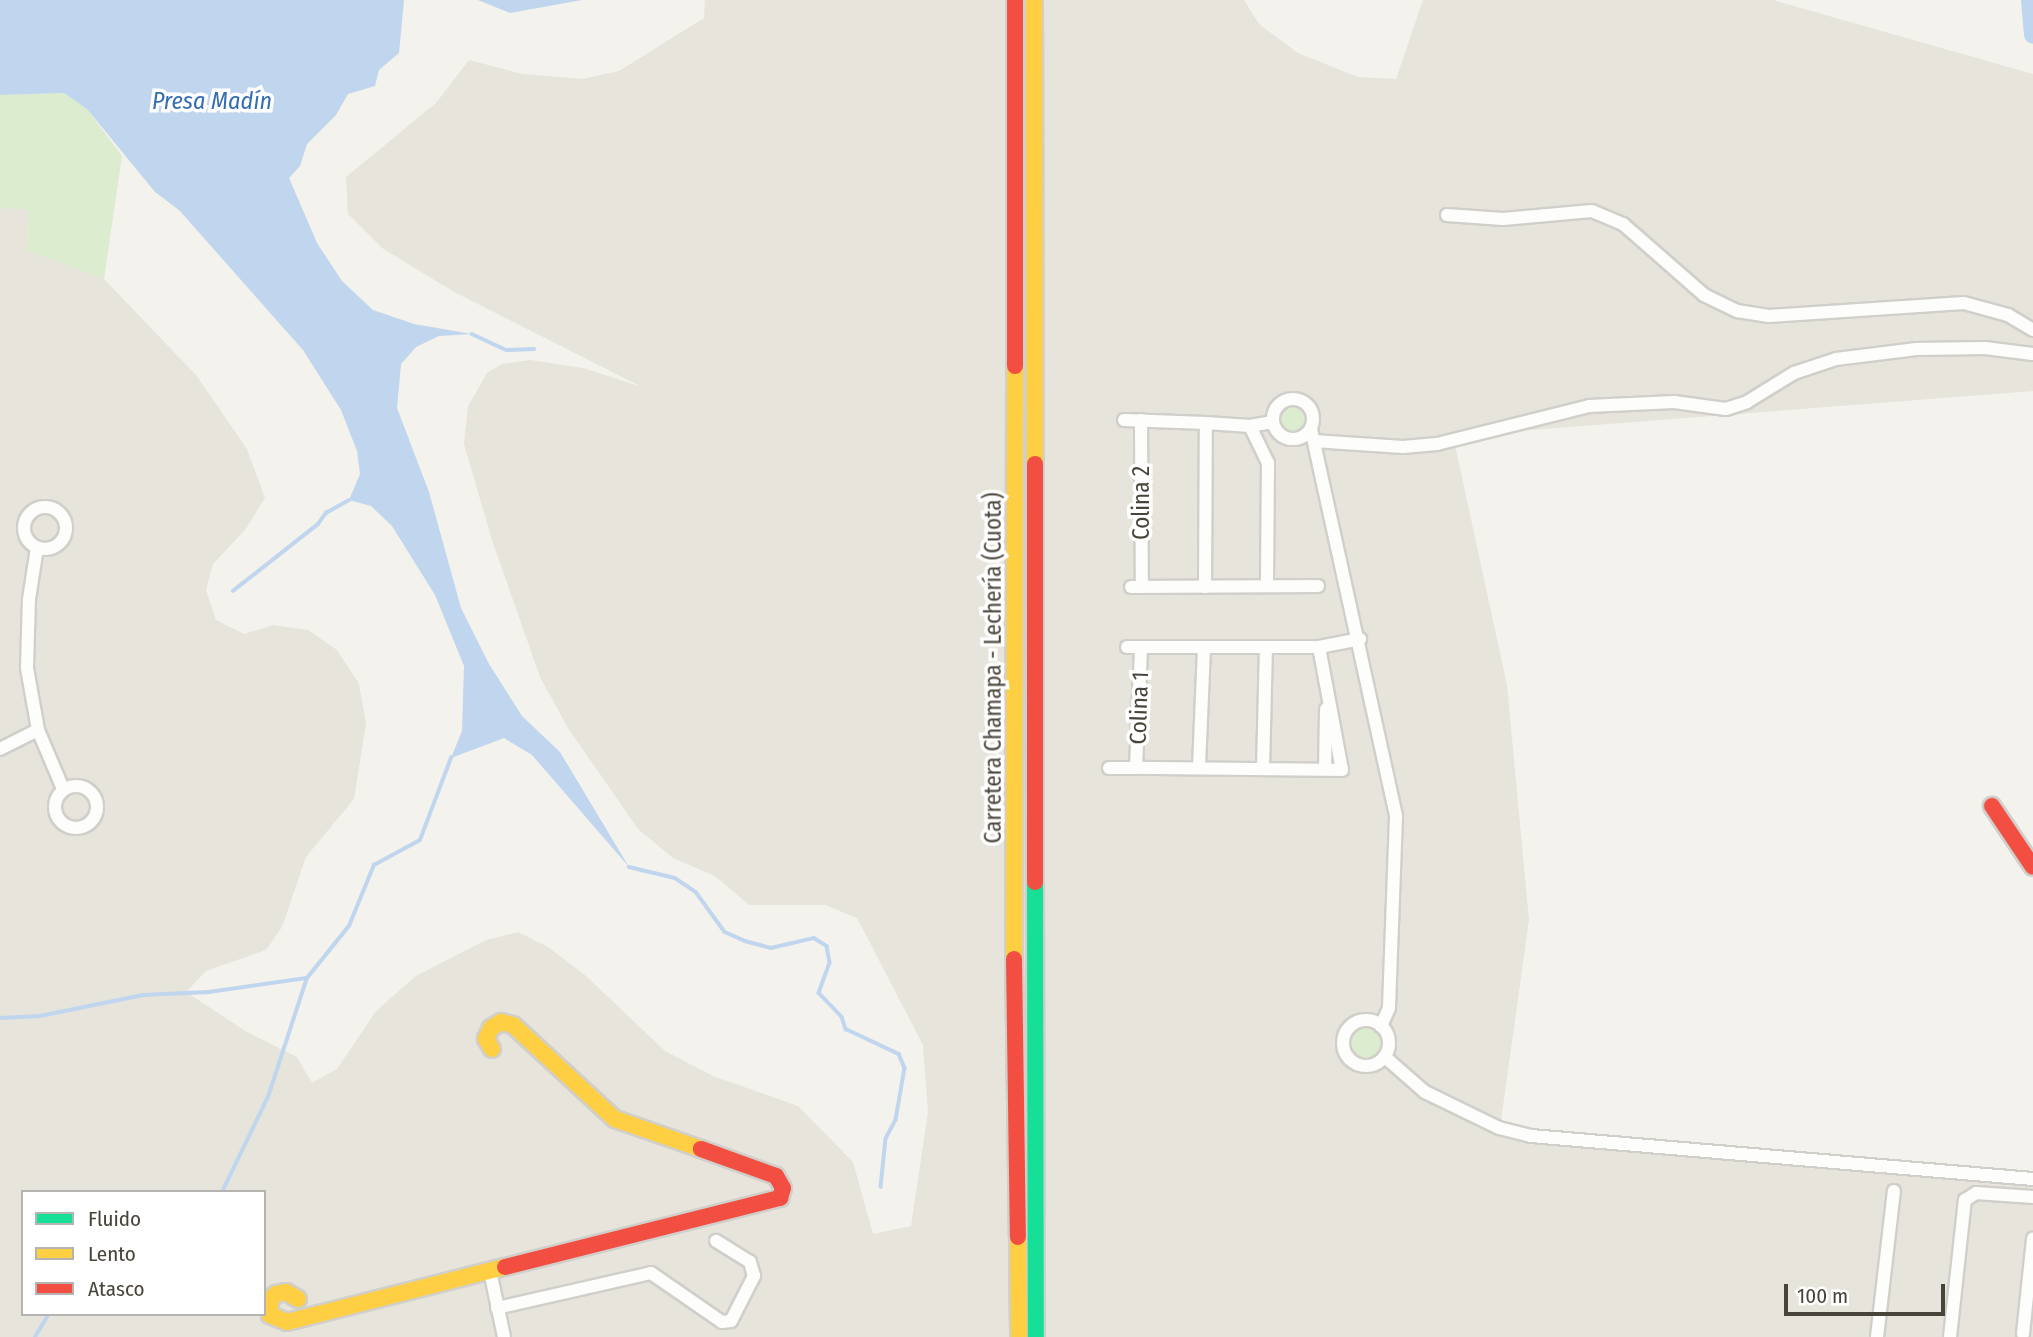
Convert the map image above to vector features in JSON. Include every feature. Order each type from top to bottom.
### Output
[{"type":"main road","name":"Carretera Chamapa - Lechería (Cuota)","points":[[1015,0],[1014,922],[1019,1337]]},
{"type":"main road","name":"Carretera Chamapa - Lechería (Cuota)","points":[[1034,0],[1036,1337]]},
{"type":"main road","points":[[1992,806],[2033,867]]},
{"type":"main road","points":[[298,1299],[286,1292],[276,1294],[270,1300],[270,1315],[286,1322],[767,1205],[780,1198],[783,1188],[776,1176],[764,1170],[615,1119],[513,1025],[501,1022],[491,1028],[486,1039],[492,1049]]},
{"type":"street","points":[[1447,215],[1491,219],[1592,211],[1623,224],[1704,295],[1737,311],[1769,316],[1964,303],[2008,315],[2033,330]]},
{"type":"street","points":[[1124,420],[1274,427],[1295,440],[1313,435],[1403,447],[1437,444],[1589,406],[1674,402],[1726,409],[1815,366],[1903,351],[1985,348],[2033,354]]},
{"type":"street","points":[[1260,445],[1274,427],[1281,403],[1296,399],[1312,412],[1313,435],[1360,639],[1396,816],[1389,1008],[1381,1026]]},
{"type":"street","name":"Colina 2","points":[[1141,420],[1136,587],[1318,586]]},
{"type":"street","points":[[1205,587],[1206,423]]},
{"type":"street","points":[[1250,426],[1268,463],[1266,586]]},
{"type":"street","points":[[37,548],[27,657],[38,730],[64,789]]},
{"type":"street","name":"Colina 1","points":[[1127,646],[1319,647],[1360,639]]},
{"type":"street","name":"Colina 1","points":[[1136,768],[1141,647]]},
{"type":"street","name":"Colina 1","points":[[1109,768],[1347,770],[1319,647]]},
{"type":"street","points":[[1199,767],[1203,648]]},
{"type":"street","points":[[1263,769],[1266,648]]},
{"type":"street","name":"Colina 1","points":[[1325,769],[1327,691]]},
{"type":"street","points":[[0,748],[38,730]]},
{"type":"street","points":[[1369,1020],[1381,1026],[1389,1046],[1385,1057],[1374,1065],[1360,1066],[1349,1059],[1343,1046],[1345,1033],[1355,1023],[1369,1020]]},
{"type":"street","points":[[1385,1057],[1425,1092],[1499,1128],[1531,1136],[2033,1179]]},
{"type":"street","points":[[1877,1337],[1894,1191]]},
{"type":"street","points":[[1950,1337],[1965,1200],[1976,1193],[2033,1197]]},
{"type":"street","points":[[2023,1334],[2033,1239]]},
{"type":"street","points":[[497,1308],[651,1273],[722,1322],[731,1321],[754,1276],[750,1262],[716,1241]]},
{"type":"street","points":[[490,1271],[503,1337]]},
{"type":"shaded area","points":[[705,0],[1244,0],[1259,24],[1298,53],[1358,77],[1396,79],[1423,0],[1773,0],[2033,74],[2033,391],[1453,436],[1507,685],[1529,920],[1500,1128],[2033,1173],[2033,1337],[0,1337],[0,208],[28,210],[27,250],[104,279],[196,375],[247,449],[265,498],[245,530],[213,564],[206,590],[216,620],[244,634],[273,625],[308,630],[337,650],[359,684],[366,724],[354,799],[306,857],[282,927],[266,950],[206,971],[186,992],[247,1032],[297,1057],[312,1083],[337,1069],[376,1011],[416,976],[486,940],[518,932],[548,947],[586,976],[665,1051],[713,1076],[798,1106],[853,1162],[873,1234],[911,1226],[928,1112],[923,1045],[857,918],[825,905],[749,905],[715,876],[673,858],[638,829],[568,728],[540,677],[492,540],[464,444],[468,406],[487,373],[502,364],[530,360],[583,368],[642,387],[454,292],[382,248],[348,214],[346,177],[436,103],[469,60],[522,74],[582,79],[619,71],[704,18]]},
{"type":"green space","points":[[64,93],[87,109],[122,156],[104,279],[27,250],[28,210],[0,208],[0,95]]},
{"type":"green space","points":[[1290,400],[1302,405],[1307,417],[1302,429],[1290,434],[1278,429],[1273,417],[1278,405]]},
{"type":"green space","points":[[1367,1026],[1379,1031],[1384,1043],[1379,1055],[1367,1060],[1355,1055],[1350,1043],[1355,1031]]},
{"type":"water","name":"Presa Madín","points":[[0,0],[404,0],[399,53],[379,70],[375,86],[348,94],[336,115],[307,144],[300,166],[289,178],[317,243],[342,281],[373,310],[414,324],[472,334],[439,336],[416,347],[401,364],[397,408],[429,492],[461,608],[489,664],[522,716],[560,752],[629,867],[532,755],[504,738],[451,758],[462,731],[464,666],[435,595],[392,526],[371,506],[349,500],[360,474],[357,451],[341,410],[303,350],[179,210],[155,192],[87,109],[64,93],[0,95]]},
{"type":"water","points":[[478,0],[582,0],[510,13]]},
{"type":"waterway","points":[[2030,0],[2033,34]]},
{"type":"waterway","points":[[472,334],[507,350],[534,349]]},
{"type":"waterway","points":[[233,591],[318,524],[326,513],[349,500]]},
{"type":"waterway","points":[[223,1190],[268,1097],[307,978],[349,926],[374,865],[420,840],[451,758]]},
{"type":"waterway","points":[[629,867],[675,878],[696,892],[725,932],[745,941],[771,948],[814,938],[827,946],[830,963],[819,993],[842,1017],[846,1029],[899,1054],[905,1068],[896,1120],[886,1139],[881,1187]]},
{"type":"waterway","points":[[0,1018],[40,1016],[143,995],[209,992],[306,978]]},
{"type":"waterway","points":[[35,1337],[48,1316]]},
{"type":"traffic: fast","points":[[1035,882],[1036,1337]]},
{"type":"traffic: slow","points":[[1034,0],[1035,464]]},
{"type":"traffic: slow","points":[[1014,959],[1015,366]]},
{"type":"traffic: slow","points":[[492,1049],[486,1039],[491,1028],[501,1022],[513,1025],[615,1119],[701,1149]]},
{"type":"traffic: slow","points":[[1018,1237],[1019,1337]]},
{"type":"traffic: slow","points":[[298,1299],[286,1292],[276,1294],[270,1300],[270,1315],[287,1322],[505,1267]]},
{"type":"traffic: jam","points":[[1015,0],[1015,366]]},
{"type":"traffic: jam","points":[[1035,464],[1035,882]]},
{"type":"traffic: jam","points":[[1992,806],[2033,867]]},
{"type":"traffic: jam","points":[[1014,959],[1018,1237]]},
{"type":"traffic: jam","points":[[505,1267],[780,1198],[783,1188],[776,1176],[701,1149]]}]
